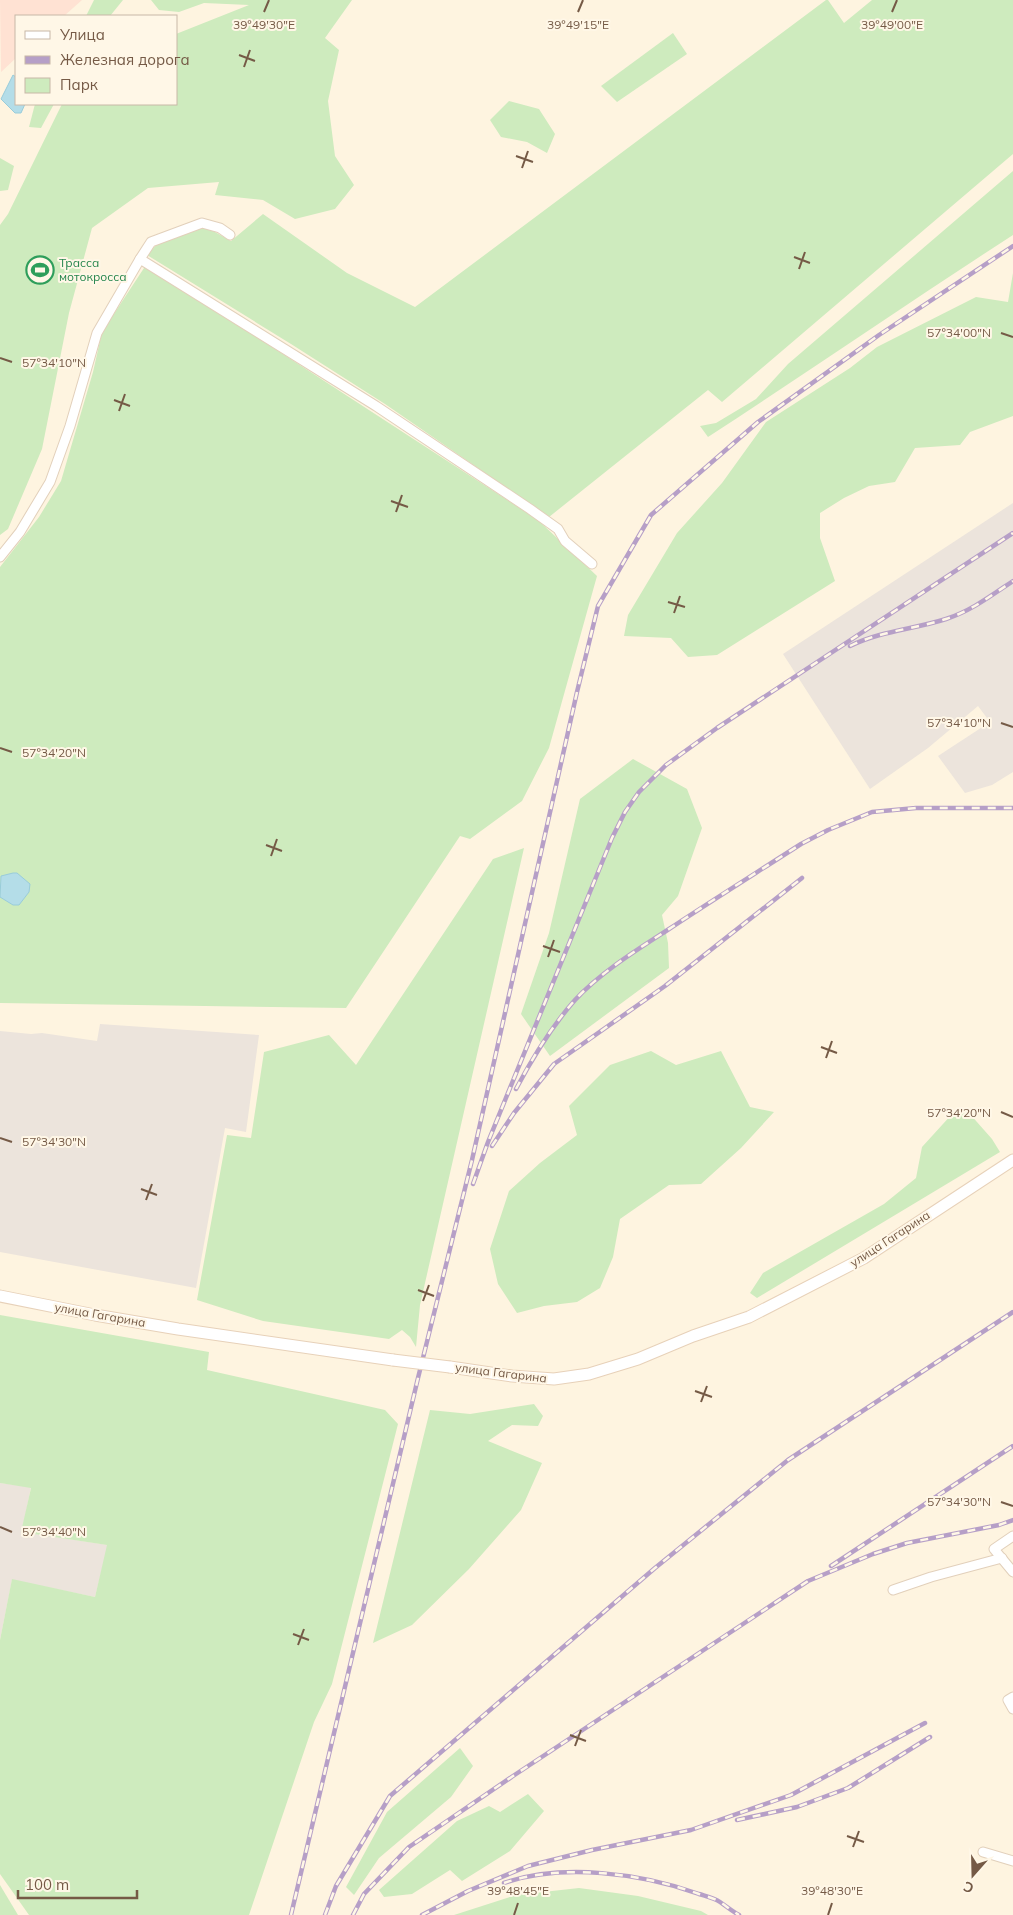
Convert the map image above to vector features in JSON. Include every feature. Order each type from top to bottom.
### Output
[{"type":"main road","name":"улица Гагарина","points":[[0,1296],[178,1329],[519,1377],[554,1379],[589,1374],[638,1359],[693,1336],[749,1317],[864,1258],[1013,1160]]},
{"type":"street","points":[[0,557],[20,532],[50,482],[70,426],[97,333],[151,242],[202,223],[220,228],[230,235]]},
{"type":"street","points":[[140,259],[376,406],[530,509],[558,530],[565,541],[592,564]]},
{"type":"street","points":[[1013,1536],[994,1549],[1013,1572]]},
{"type":"street","points":[[893,1590],[931,1577],[1002,1558]]},
{"type":"street","points":[[1013,1697],[1008,1700],[1013,1709]]},
{"type":"street","points":[[983,1852],[1013,1861]]},
{"type":"shaded area","points":[[0,0],[82,0],[65,15],[15,15],[15,59],[1,72]]},
{"type":"shaded area","points":[[1013,503],[1013,772],[992,785],[965,793],[938,756],[990,722],[978,706],[928,748],[870,789],[783,654]]},
{"type":"shaded area","points":[[100,1024],[259,1035],[246,1132],[225,1128],[196,1288],[0,1252],[0,1031],[31,1034],[42,1033],[97,1041]]},
{"type":"shaded area","points":[[0,1483],[31,1487],[22,1532],[108,1545],[95,1597],[12,1580],[0,1640]]},
{"type":"green space","points":[[94,0],[123,0],[111,15],[86,15]]},
{"type":"green space","name":"Трасса мотокросса","points":[[151,0],[352,0],[325,38],[339,50],[328,101],[335,156],[354,185],[335,209],[295,219],[263,200],[215,195],[219,182],[148,188],[92,228],[69,313],[42,449],[8,529],[0,535],[0,225],[8,214],[62,105],[178,105],[178,33],[249,5],[204,3],[179,12],[159,10]]},
{"type":"green space","points":[[828,0],[844,23],[872,0],[1013,0],[1013,154],[722,402],[708,390],[549,517],[385,404],[147,255],[160,241],[206,227],[231,241],[263,214],[347,273],[415,307]]},
{"type":"green space","points":[[673,33],[687,54],[617,102],[601,86]]},
{"type":"green space","points":[[509,101],[539,109],[555,134],[547,153],[527,142],[501,137],[490,120]]},
{"type":"green space","points":[[35,105],[53,105],[41,128],[29,127]]},
{"type":"green space","points":[[0,158],[14,166],[8,190],[0,191]]},
{"type":"green space","points":[[1013,171],[1013,235],[708,437],[700,426],[716,423],[756,399],[788,364]]},
{"type":"green space","points":[[146,265],[538,520],[597,576],[549,748],[522,801],[470,839],[460,836],[346,1008],[0,1003],[0,567],[39,517],[61,481],[93,372],[102,332]]},
{"type":"green space","points":[[1013,273],[1013,416],[970,432],[960,445],[915,448],[895,482],[869,486],[844,498],[820,513],[820,538],[835,581],[717,655],[688,657],[671,638],[624,636],[628,615],[677,533],[722,483],[766,422],[850,368],[877,347],[976,297],[1008,302]]},
{"type":"green space","points":[[633,759],[687,789],[702,828],[678,896],[662,915],[668,943],[669,968],[550,1056],[521,1014],[549,933],[580,799]]},
{"type":"green space","points":[[524,848],[420,1305],[416,1347],[410,1337],[402,1330],[389,1339],[263,1321],[197,1300],[227,1135],[251,1138],[264,1052],[329,1035],[356,1065],[493,859]]},
{"type":"green space","points":[[651,1051],[676,1065],[721,1051],[750,1107],[774,1112],[741,1148],[701,1184],[669,1185],[620,1219],[613,1257],[600,1288],[577,1302],[544,1306],[517,1313],[498,1284],[490,1249],[509,1191],[540,1163],[577,1135],[569,1106],[610,1065]]},
{"type":"green space","points":[[953,1113],[969,1113],[992,1139],[1000,1152],[757,1298],[750,1293],[763,1273],[884,1204],[916,1178],[922,1147]]},
{"type":"green space","points":[[0,1315],[209,1352],[207,1370],[385,1410],[398,1424],[332,1684],[314,1722],[249,1915],[29,1915],[0,1874],[0,1640],[12,1579],[95,1597],[107,1545],[21,1532],[31,1488],[0,1483]]},
{"type":"green space","points":[[534,1404],[543,1416],[538,1426],[512,1425],[488,1441],[542,1463],[521,1510],[469,1569],[412,1625],[373,1643],[430,1410],[470,1414]]},
{"type":"green space","points":[[460,1748],[473,1766],[451,1797],[379,1858],[354,1895],[346,1887],[387,1812]]},
{"type":"green space","points":[[528,1794],[544,1811],[510,1851],[462,1881],[450,1870],[412,1894],[384,1897],[379,1890],[457,1821],[489,1806],[500,1812]]},
{"type":"green space","points":[[0,1885],[18,1915],[0,1915]]},
{"type":"green space","points":[[579,1888],[638,1896],[701,1911],[708,1915],[454,1915],[516,1895]]},
{"type":"water","points":[[13,75],[15,76],[15,105],[25,105],[21,113],[15,113],[1,99]]},
{"type":"water","points":[[17,873],[30,884],[29,892],[19,905],[13,905],[0,897],[1,876]]},
{"type":"railway","points":[[291,1915],[418,1378],[472,1160],[598,606],[651,515],[758,422],[879,335],[1013,246]]},
{"type":"railway","points":[[473,1184],[488,1142],[612,838],[625,812],[639,792],[666,765],[717,728],[1013,533]]},
{"type":"railway","points":[[850,646],[873,637],[955,616],[1013,581]]},
{"type":"railway","points":[[516,1089],[558,1021],[575,1000],[595,981],[642,946],[801,844],[828,830],[872,812],[916,808],[1013,808]]},
{"type":"railway","points":[[492,1146],[514,1113],[554,1064],[665,986],[802,878]]},
{"type":"railway","points":[[325,1915],[336,1886],[390,1796],[655,1568],[788,1460],[1013,1312]]},
{"type":"railway","points":[[831,1566],[1013,1446]]},
{"type":"railway","points":[[353,1915],[364,1894],[409,1847],[808,1581],[873,1554],[907,1543],[999,1525],[1013,1520]]},
{"type":"railway","points":[[422,1915],[468,1891],[528,1866],[592,1850],[691,1830],[791,1795],[925,1723]]},
{"type":"railway","points":[[737,1820],[797,1807],[848,1788],[930,1737]]},
{"type":"railway","points":[[504,1883],[551,1873],[602,1873],[627,1876],[710,1897],[739,1915]]},
{"type":"place","name":"Трасса мотокросса","points":[[40,270]]}]
